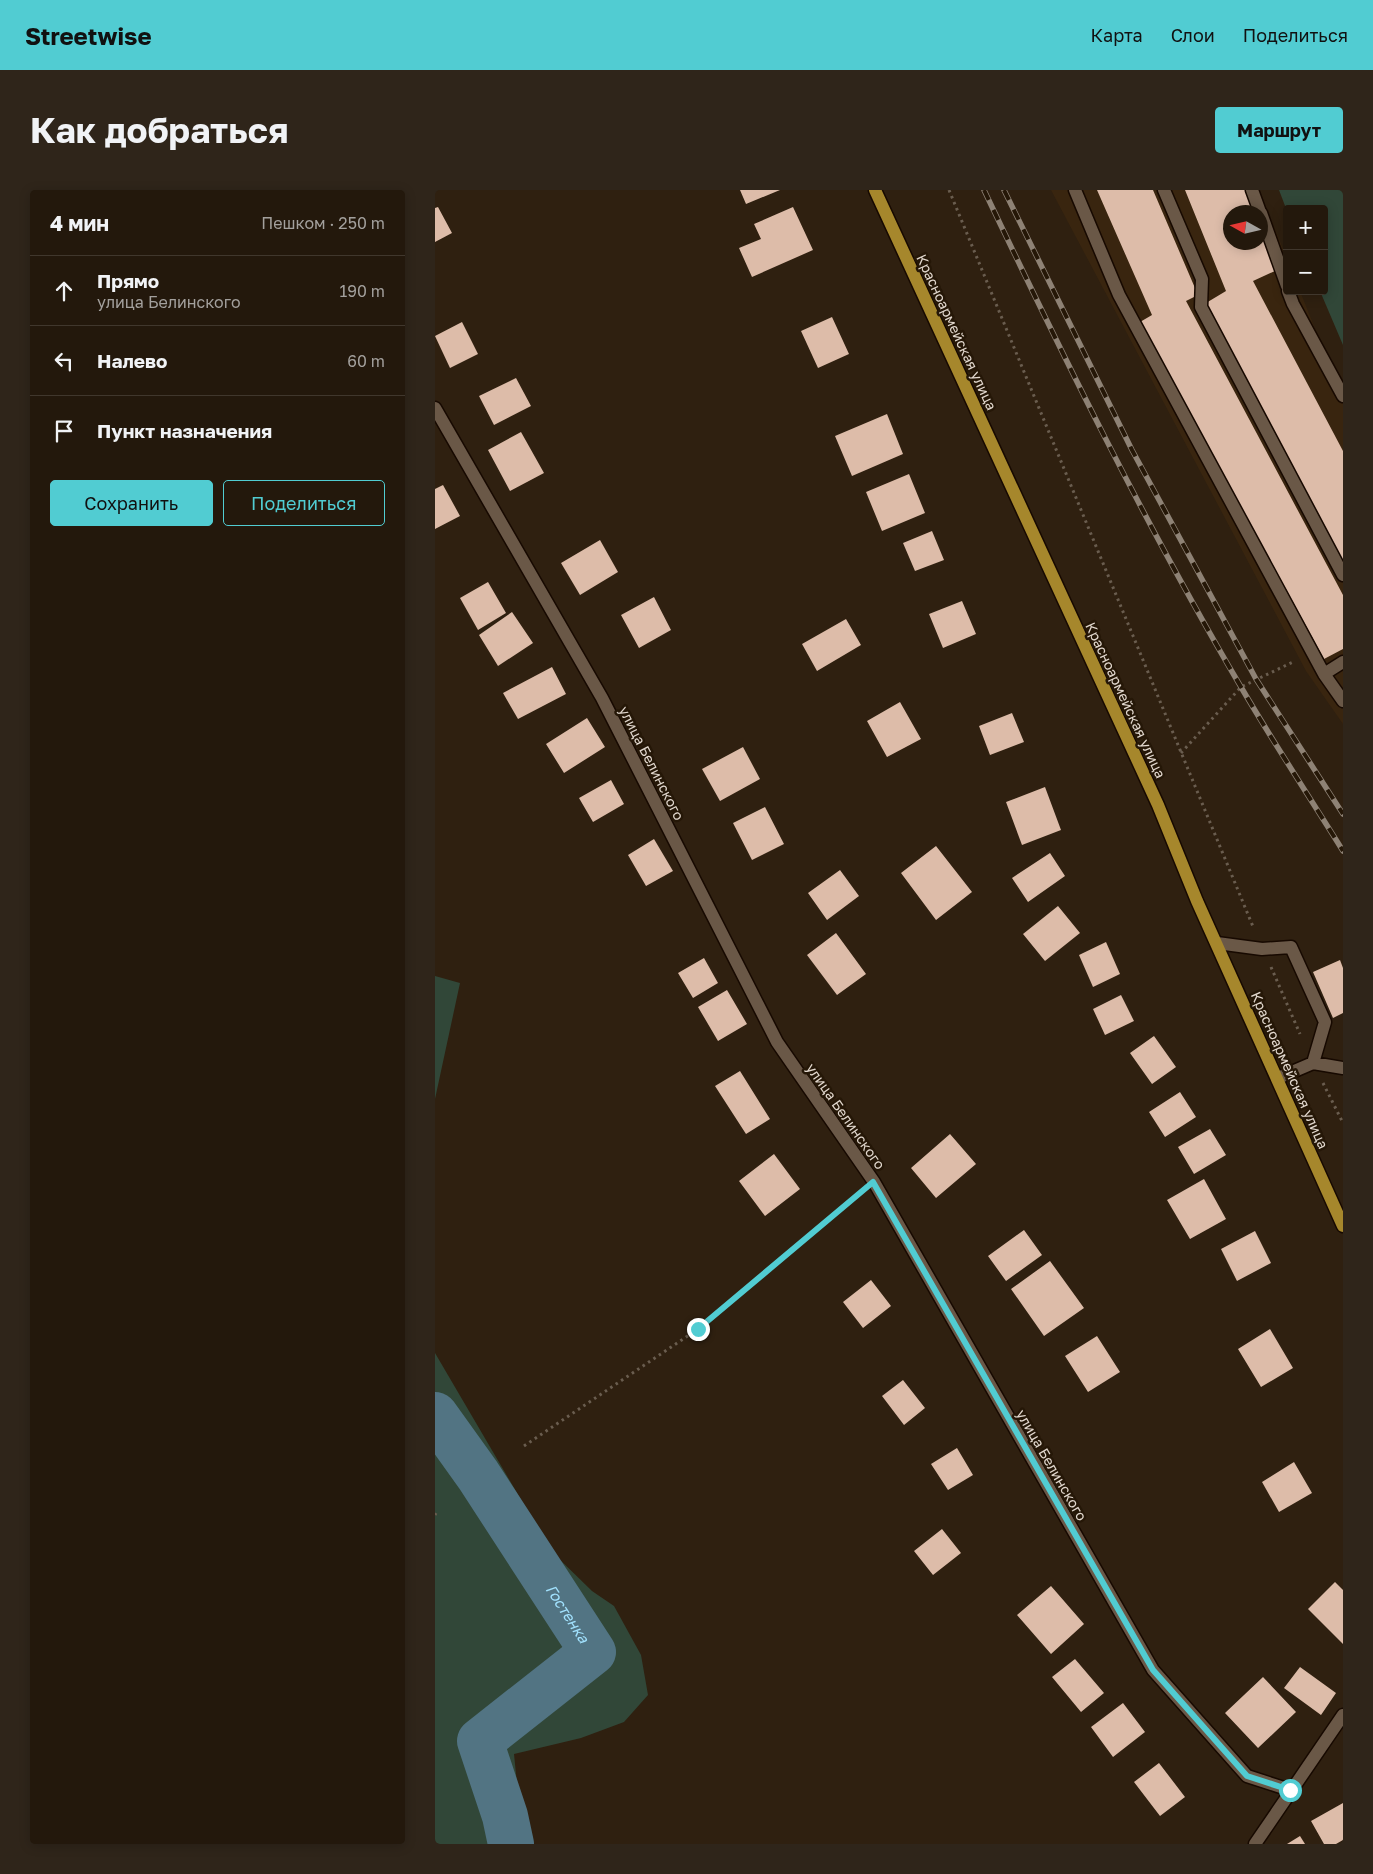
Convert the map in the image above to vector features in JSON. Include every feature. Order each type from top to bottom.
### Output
[{"type":"main road","name":"Красноармейская улица","points":[[875,190],[1158,805],[1197,901],[1343,1226]]},
{"type":"street","points":[[1075,190],[1119,295],[1324,674],[1343,701]]},
{"type":"street","points":[[1164,190],[1202,279],[1201,307],[1343,575]]},
{"type":"street","points":[[1252,190],[1257,205]]},
{"type":"street","points":[[1268,235],[1283,275]]},
{"type":"street","points":[[1290,295],[1293,304],[1343,396]]},
{"type":"street","name":"улица Белинского","points":[[435,408],[602,698],[777,1042],[873,1182],[1153,1670],[1247,1776],[1290,1790]]},
{"type":"street","points":[[1324,674],[1343,662]]},
{"type":"street","points":[[1217,943],[1262,948],[1291,947],[1325,1022],[1313,1063]]},
{"type":"street","points":[[1277,1078],[1313,1063],[1343,1068]]},
{"type":"street","points":[[1255,1844],[1290,1790],[1343,1715]]},
{"type":"path","points":[[949,190],[1181,753],[1241,687],[1313,653]]},
{"type":"path","points":[[524,1446],[698,1329],[873,1182]]},
{"type":"shaded area","points":[[1051,190],[1259,190],[1265,205],[1223,205],[1223,250],[1268,250],[1268,212],[1283,249],[1283,295],[1302,295],[1327,359],[1343,386],[1343,724],[1306,671]]},
{"type":"green space","points":[[1279,190],[1343,190],[1343,345],[1322,295],[1328,295],[1328,205],[1285,205]]},
{"type":"green space","points":[[435,976],[460,983],[435,1099]]},
{"type":"green space","points":[[435,1353],[551,1551],[592,1591],[614,1606],[641,1655],[648,1695],[624,1722],[581,1738],[514,1754],[523,1844],[435,1844]]},
{"type":"building","points":[[740,190],[780,190],[746,204]]},
{"type":"building","points":[[1097,190],[1153,190],[1198,295],[1186,301],[1343,595],[1343,649],[1324,659],[1140,322],[1152,315]]},
{"type":"building","points":[[1185,190],[1246,190],[1251,205],[1223,205],[1223,250],[1268,250],[1275,271],[1253,281],[1343,451],[1343,562],[1206,303],[1226,291]]},
{"type":"building","points":[[438,207],[452,233],[435,242],[435,208]]},
{"type":"building","points":[[793,207],[813,250],[752,277],[739,248],[761,239],[754,224]]},
{"type":"building","points":[[832,317],[849,354],[818,368],[801,331]]},
{"type":"building","points":[[462,322],[478,354],[450,368],[435,336]]},
{"type":"building","points":[[516,378],[531,406],[494,425],[479,396]]},
{"type":"building","points":[[887,414],[903,454],[852,476],[835,436]]},
{"type":"building","points":[[521,432],[544,473],[510,491],[488,450]]},
{"type":"building","points":[[909,474],[925,513],[882,531],[866,492]]},
{"type":"building","points":[[443,485],[460,516],[435,529],[435,489]]},
{"type":"building","points":[[932,531],[944,560],[915,571],[903,543]]},
{"type":"building","points":[[600,540],[618,572],[580,595],[561,563]]},
{"type":"building","points":[[488,582],[506,613],[478,630],[460,598]]},
{"type":"building","points":[[654,597],[671,630],[639,648],[621,615]]},
{"type":"building","points":[[962,601],[976,634],[943,648],[929,614]]},
{"type":"building","points":[[512,612],[533,643],[498,666],[479,635]]},
{"type":"building","points":[[846,619],[861,645],[817,671],[802,644]]},
{"type":"building","points":[[552,667],[566,694],[518,719],[503,693]]},
{"type":"building","points":[[900,702],[921,739],[887,757],[867,721]]},
{"type":"building","points":[[1012,713],[1024,742],[990,755],[979,726]]},
{"type":"building","points":[[587,718],[605,747],[564,773],[546,744]]},
{"type":"building","points":[[743,747],[760,779],[720,801],[702,769]]},
{"type":"building","points":[[611,780],[624,804],[593,822],[579,798]]},
{"type":"building","points":[[1045,787],[1061,830],[1022,845],[1006,802]]},
{"type":"building","points":[[765,807],[784,844],[752,860],[733,823]]},
{"type":"building","points":[[654,839],[673,871],[646,886],[628,855]]},
{"type":"building","points":[[936,846],[972,892],[936,920],[901,873]]},
{"type":"building","points":[[1050,853],[1065,876],[1028,902],[1012,878]]},
{"type":"building","points":[[840,870],[859,896],[827,920],[808,893]]},
{"type":"building","points":[[1058,906],[1080,933],[1045,961],[1023,934]]},
{"type":"building","points":[[836,933],[866,974],[837,995],[807,955]]},
{"type":"building","points":[[1106,942],[1120,974],[1093,987],[1079,955]]},
{"type":"building","points":[[704,958],[718,983],[693,998],[678,973]]},
{"type":"building","points":[[1340,960],[1343,968],[1343,1013],[1333,1018],[1313,972]]},
{"type":"building","points":[[727,990],[747,1024],[718,1041],[698,1007]]},
{"type":"building","points":[[1121,995],[1134,1021],[1105,1035],[1093,1009]]},
{"type":"building","points":[[1154,1036],[1176,1067],[1152,1084],[1130,1053]]},
{"type":"building","points":[[740,1071],[770,1119],[746,1134],[715,1086]]},
{"type":"building","points":[[1180,1092],[1196,1117],[1165,1137],[1149,1112]]},
{"type":"building","points":[[1210,1129],[1226,1155],[1194,1174],[1178,1147]]},
{"type":"building","points":[[950,1134],[976,1164],[936,1198],[911,1168]]},
{"type":"building","points":[[774,1154],[800,1189],[765,1216],[739,1181]]},
{"type":"building","points":[[1204,1179],[1226,1219],[1190,1239],[1167,1200]]},
{"type":"building","points":[[1024,1230],[1042,1255],[1006,1281],[988,1256]]},
{"type":"building","points":[[1255,1231],[1271,1263],[1237,1281],[1221,1249]]},
{"type":"building","points":[[1050,1261],[1084,1308],[1044,1336],[1011,1289]]},
{"type":"building","points":[[871,1280],[891,1306],[863,1328],[843,1302]]},
{"type":"building","points":[[1270,1329],[1293,1368],[1261,1387],[1238,1349]]},
{"type":"building","points":[[1097,1336],[1120,1372],[1088,1392],[1065,1356]]},
{"type":"building","points":[[903,1380],[925,1408],[904,1425],[882,1396]]},
{"type":"building","points":[[957,1448],[973,1475],[948,1490],[931,1464]]},
{"type":"building","points":[[1294,1462],[1312,1493],[1279,1512],[1262,1482]]},
{"type":"building","points":[[942,1529],[961,1553],[933,1575],[914,1551]]},
{"type":"building","points":[[1335,1582],[1343,1590],[1343,1644],[1308,1609]]},
{"type":"building","points":[[1051,1586],[1084,1624],[1051,1654],[1017,1615]]},
{"type":"building","points":[[1075,1659],[1104,1693],[1081,1712],[1052,1677]]},
{"type":"building","points":[[1300,1667],[1336,1693],[1321,1715],[1284,1688]]},
{"type":"building","points":[[1263,1677],[1296,1712],[1258,1748],[1225,1713]]},
{"type":"building","points":[[1123,1703],[1145,1732],[1113,1757],[1091,1727]]},
{"type":"building","points":[[1159,1763],[1185,1797],[1160,1816],[1134,1782]]},
{"type":"building","points":[[1343,1803],[1343,1840],[1336,1844],[1324,1844],[1311,1821]]},
{"type":"building","points":[[1300,1836],[1305,1844],[1287,1844]]},
{"type":"waterway","name":"Гостенка","points":[[435,1415],[478,1475],[593,1652],[480,1741],[505,1816],[511,1844]]},
{"type":"railway","points":[[984,190],[1075,379],[1172,565],[1253,708],[1343,851]]},
{"type":"railway","points":[[1004,190],[1132,450],[1256,679],[1343,814]]},
{"type":"route","points":[[698,1329],[873,1182],[1153,1670],[1247,1776],[1290,1790]]}]
